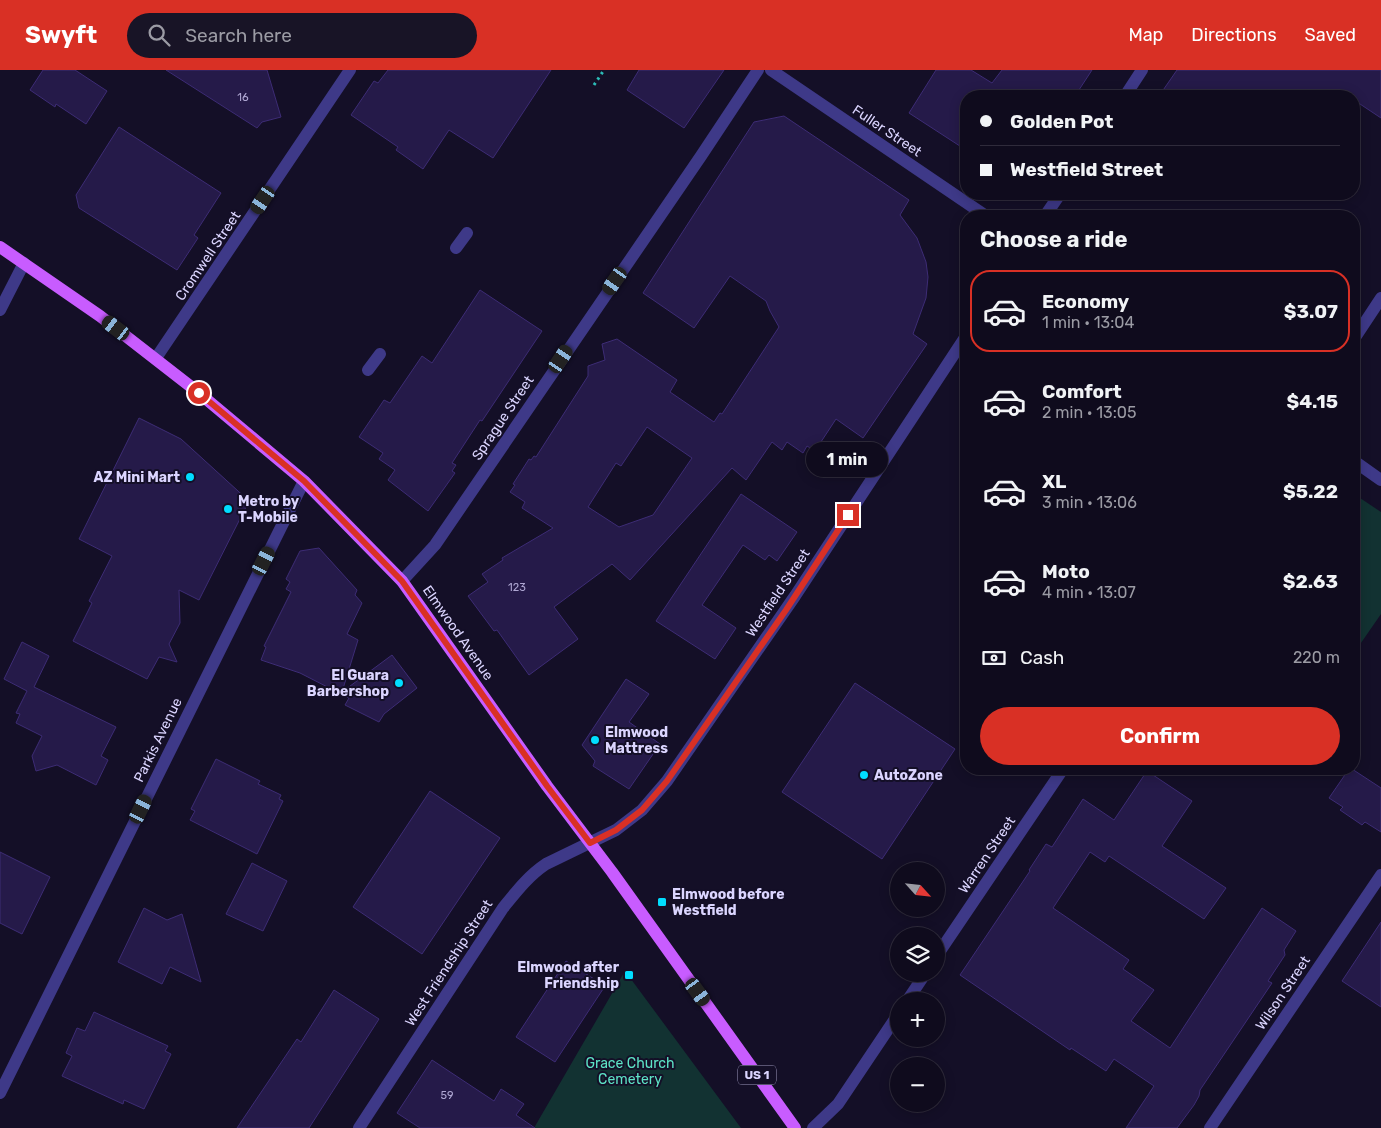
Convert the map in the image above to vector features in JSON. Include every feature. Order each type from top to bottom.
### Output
[{"type":"main road","name":"Elmwood Avenue","points":[[0,247],[100,316],[156,358],[304,481],[402,581],[547,786],[612,872],[795,1128]]},
{"type":"street","name":"Cromwell Street","points":[[156,358],[350,70]]},
{"type":"street","name":"Sprague Street","points":[[402,581],[435,545],[758,70]]},
{"type":"street","name":"Fuller Street","points":[[771,70],[960,198]]},
{"type":"street","points":[[1129,90],[1142,70]]},
{"type":"street","name":"Fuller Street","points":[[962,200],[977,210]]},
{"type":"street","points":[[456,248],[467,233]]},
{"type":"street","points":[[0,310],[24,263]]},
{"type":"street","points":[[1360,330],[1381,298]]},
{"type":"street","name":"Westfield Street","points":[[590,843],[616,830],[642,810],[667,781],[795,596],[960,345]]},
{"type":"street","points":[[368,370],[380,354]]},
{"type":"street","points":[[1360,466],[1381,480]]},
{"type":"street","name":"Parkis Avenue","points":[[0,1093],[304,481]]},
{"type":"street","name":"Warren Street","points":[[945,944],[1059,775]]},
{"type":"street","name":"West Friendship Street","points":[[360,1128],[503,908],[518,888],[546,864],[590,843]]},
{"type":"street","name":"Wilson Street","points":[[1210,1128],[1381,875]]},
{"type":"street","points":[[814,1128],[838,1104],[890,1026]]},
{"type":"path","points":[[594,85],[604,70]]},
{"type":"green space","points":[[1360,498],[1381,512],[1381,614],[1360,644]]},
{"type":"green space","name":"Grace Church Cemetery","points":[[625,971],[741,1128],[534,1128]]},
{"type":"building","points":[[43,70],[75,70],[107,91],[86,124],[56,104],[55,107],[30,90]]},
{"type":"building","points":[[166,70],[267,70],[281,117],[262,122],[257,128]]},
{"type":"building","points":[[388,70],[551,70],[493,158],[449,130],[423,169],[396,150],[398,147],[351,115],[374,81],[378,83]]},
{"type":"building","points":[[639,70],[724,70],[684,128],[627,90]]},
{"type":"building","points":[[936,70],[971,70],[992,83],[1002,70],[1092,70],[1079,90],[960,90],[960,146],[909,113]]},
{"type":"building","points":[[1177,70],[1381,70],[1381,118],[1360,104],[1360,90],[1163,90]]},
{"type":"building","points":[[784,116],[909,200],[900,215],[917,238],[926,262],[928,277],[926,298],[913,334],[927,344],[863,438],[836,419],[815,451],[807,446],[803,453],[787,442],[782,450],[772,442],[746,480],[732,468],[630,580],[612,564],[554,607],[578,639],[529,675],[497,630],[494,631],[468,596],[488,582],[482,574],[503,560],[502,558],[553,528],[522,508],[525,502],[510,492],[529,459],[531,460],[534,456],[536,457],[588,376],[588,366],[605,360],[602,344],[617,339],[677,380],[670,392],[714,422],[720,413],[722,414],[779,327],[766,301],[730,276],[694,328],[643,293],[754,122]],"holes":[[[647,427],[692,458],[653,515],[619,527],[588,507],[616,463],[621,466]]]},
{"type":"building","points":[[119,127],[221,193],[194,235],[198,238],[177,270],[79,208],[76,195]]},
{"type":"building","points":[[480,290],[542,331],[452,463],[456,465],[452,471],[455,473],[428,511],[388,480],[395,470],[379,459],[383,453],[359,437],[384,400],[390,403],[422,356],[432,363]]},
{"type":"building","points":[[139,418],[181,439],[249,501],[199,600],[179,590],[180,623],[169,644],[177,662],[159,657],[147,679],[73,641],[92,603],[89,601],[112,556],[79,539]]},
{"type":"building","points":[[741,494],[797,532],[777,561],[769,555],[765,560],[743,545],[702,605],[736,628],[715,659],[656,621]]},
{"type":"building","points":[[319,548],[357,590],[355,595],[362,603],[347,634],[358,640],[342,692],[392,655],[417,688],[384,714],[379,722],[345,705],[349,698],[300,673],[261,660],[266,647],[264,646],[291,592],[286,589],[290,582],[286,579],[300,551]]},
{"type":"building","points":[[22,642],[49,656],[34,687],[116,727],[101,756],[108,760],[96,785],[57,765],[36,771],[32,756],[42,736],[16,723],[20,714],[16,713],[27,691],[4,679]]},
{"type":"building","points":[[626,679],[649,694],[629,722],[660,744],[629,789],[593,766],[595,761],[582,745]]},
{"type":"building","points":[[855,683],[955,749],[882,859],[782,792]]},
{"type":"building","points":[[216,759],[260,781],[258,784],[281,795],[279,799],[283,801],[257,854],[190,820],[195,811],[191,809]]},
{"type":"building","points":[[1360,774],[1381,788],[1381,832],[1365,822],[1362,825],[1340,810],[1343,807],[1329,798],[1345,775]]},
{"type":"building","points":[[1144,775],[1153,775],[1192,801],[1162,846],[1226,888],[1204,919],[1109,856],[1105,862],[1090,852],[1053,908],[1129,960],[1123,969],[1154,990],[1131,1021],[1170,1048],[1262,908],[1296,931],[1284,950],[1285,955],[1268,981],[1272,983],[1200,1090],[1194,1105],[1177,1128],[1126,1128],[1154,1086],[1114,1059],[1106,1071],[1071,1048],[1070,1050],[960,975],[1046,844],[1052,847],[1083,799],[1114,820]]},
{"type":"building","points":[[430,791],[500,838],[422,954],[353,907]]},
{"type":"building","points":[[0,852],[50,877],[22,934],[0,923]]},
{"type":"building","points":[[252,863],[287,881],[263,931],[226,914]]},
{"type":"building","points":[[144,908],[167,920],[182,914],[201,982],[170,967],[162,984],[118,962]]},
{"type":"building","points":[[1381,922],[1381,1007],[1342,981]]},
{"type":"building","points":[[566,961],[605,986],[555,1062],[516,1037]]},
{"type":"building","points":[[334,990],[379,1019],[309,1128],[237,1128],[297,1039],[301,1042]]},
{"type":"building","points":[[94,1012],[168,1046],[165,1051],[171,1054],[144,1109],[124,1100],[123,1104],[62,1076],[72,1056],[66,1053],[77,1028],[85,1031]]},
{"type":"building","points":[[432,1060],[494,1101],[501,1089],[524,1104],[516,1115],[535,1128],[420,1128],[397,1113]]},
{"type":"place","name":"AZ Mini Mart","points":[[190,477]]},
{"type":"place","name":"Metro by T-Mobile","points":[[228,509]]},
{"type":"place","name":"El Guara Barbershop","points":[[399,683]]},
{"type":"place","name":"Elmwood Mattress","points":[[595,740]]},
{"type":"place","name":"AutoZone","points":[[864,775]]},
{"type":"place","name":"Elmwood before Westfield","points":[[662,902]]},
{"type":"place","name":"Elmwood after Friendship","points":[[629,975]]},
{"type":"route","points":[[199,393],[304,481],[402,581],[547,786],[590,843],[616,830],[642,810],[667,781],[786,610],[848,515]]}]
